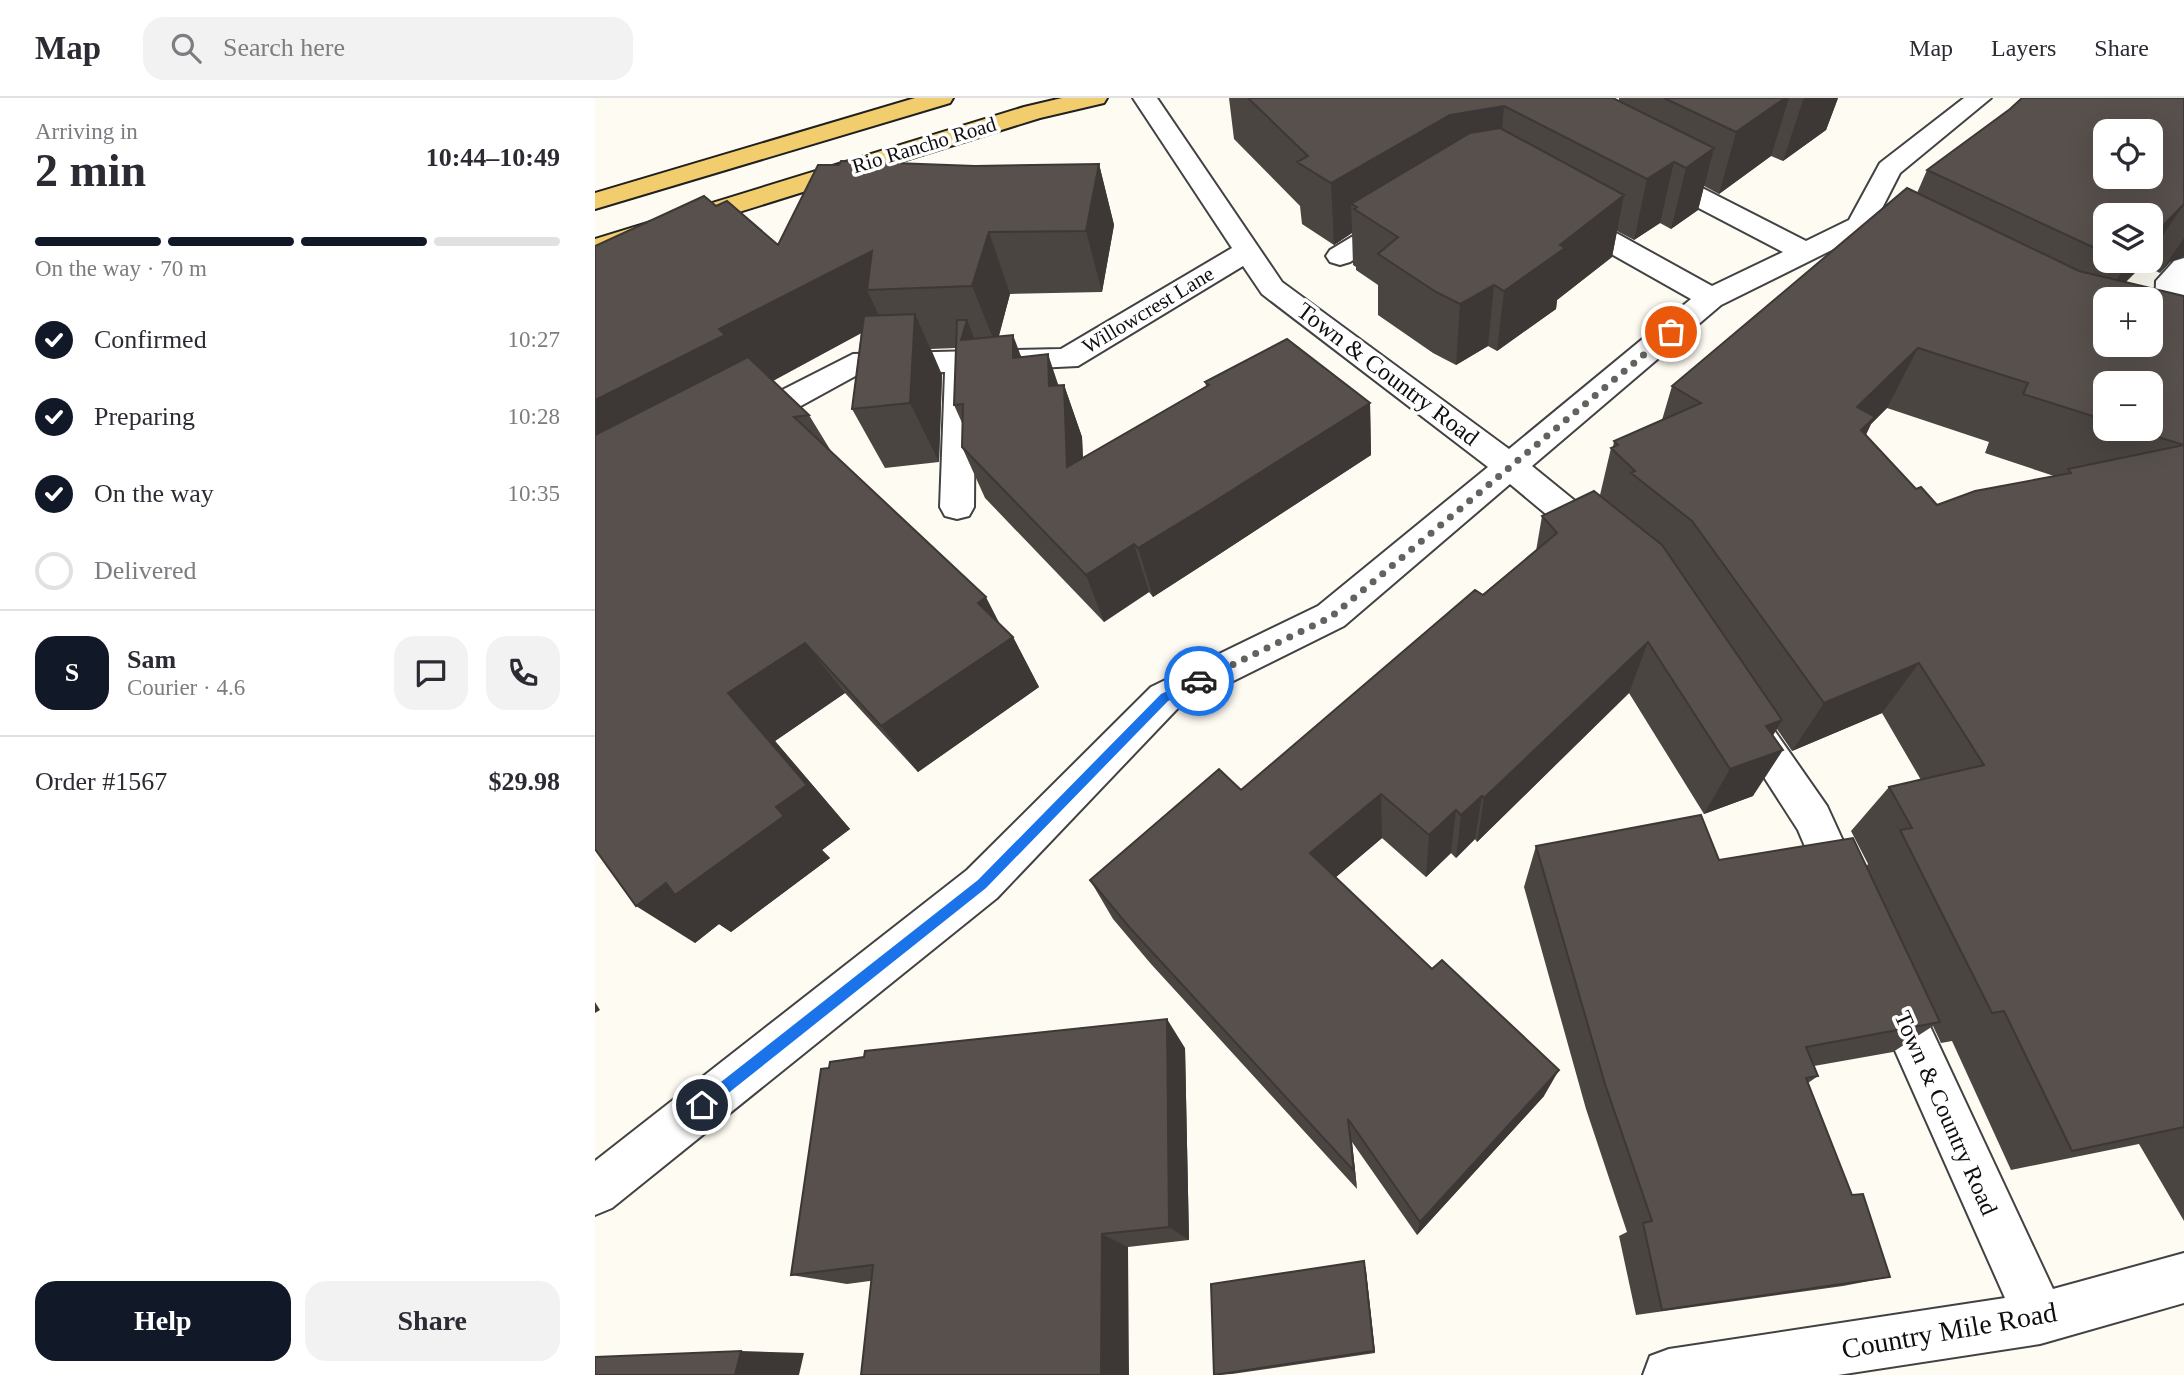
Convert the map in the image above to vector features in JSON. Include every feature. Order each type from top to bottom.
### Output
[{"type":"main road","name":"Rio Rancho Road","points":[[595,201],[941,98]]},
{"type":"main road","name":"Rio Rancho Road","points":[[595,248],[1008,119],[1095,98]]},
{"type":"street","name":"Town & Country Road","points":[[1145,98],[1272,288],[1511,467],[1626,562]]},
{"type":"street","points":[[595,1191],[982,884],[1164,698],[1331,617],[1711,298],[1860,225],[1889,169],[1979,98]]},
{"type":"street","points":[[1635,164],[1806,252]]},
{"type":"street","points":[[1546,205],[1711,298]]},
{"type":"street","points":[[1340,256],[1422,206]]},
{"type":"street","points":[[1860,225],[1931,262]]},
{"type":"street","name":"Willowcrest Lane","points":[[718,436],[853,364],[961,359],[1067,359],[1249,250]]},
{"type":"street","points":[[2168,347],[2170,281],[2184,267]]},
{"type":"street","points":[[957,507],[961,359]]},
{"type":"street","points":[[1727,692],[1813,819],[1858,919]]},
{"type":"street","name":"Town & Country Road","points":[[1875,956],[2040,1318]]},
{"type":"street","name":"Country Mile Road","points":[[1669,1375],[2040,1318],[2184,1278]]},
{"type":"building","points":[[1248,98],[1613,98],[1714,148],[1686,168],[1674,162],[1647,179],[1504,106],[1450,115],[1331,183],[1297,162],[1308,156]]},
{"type":"building","points":[[1664,98],[1785,98],[1736,132]]},
{"type":"building","points":[[2022,98],[2184,98],[2184,204],[2163,226],[2163,203],[2093,203],[2093,247],[1927,170]]},
{"type":"building","points":[[1500,128],[1624,195],[1560,245],[1565,248],[1504,291],[1494,285],[1460,304],[1436,292],[1378,254],[1398,237],[1354,209],[1357,207],[1351,204],[1470,133]]},
{"type":"building","points":[[841,161],[975,166],[1099,164],[1086,231],[989,232],[972,286],[867,290],[872,251],[719,329],[725,335],[595,400],[595,246],[704,196],[716,206],[727,201],[778,245],[818,165],[839,165]]},
{"type":"building","points":[[1907,188],[2079,271],[2146,287],[2093,287],[2093,357],[2163,357],[2163,291],[2184,296],[2184,445],[2184,1127],[2072,1151],[2004,1011],[1992,1013],[1900,830],[1912,828],[1889,787],[1984,765],[1919,663],[1824,703],[1692,521],[1631,473],[1635,471],[1611,448],[1618,445],[1614,441],[1701,403],[1672,386]],"holes":[[[1918,348],[2028,383],[2023,394],[2093,416],[2093,371],[2163,371],[2163,439],[2184,445],[2068,469],[2071,473],[1975,491],[1937,505],[1921,487],[1916,489],[1861,430],[1875,417],[1857,407]]]},
{"type":"building","points":[[915,314],[910,403],[852,409],[864,316]]},
{"type":"building","points":[[957,320],[967,320],[961,340],[1013,335],[1013,358],[1048,354],[1049,386],[1064,385],[1067,467],[1209,385],[1205,382],[1287,339],[1370,403],[1138,548],[1134,544],[1086,575],[962,447],[963,404],[954,405]]},
{"type":"building","points":[[748,357],[809,415],[794,417],[986,597],[978,603],[1013,637],[881,726],[805,643],[728,693],[807,785],[776,807],[784,816],[675,895],[666,883],[636,906],[595,849],[595,435]]},
{"type":"building","points":[[1594,491],[1662,545],[1782,720],[1766,726],[1783,750],[1730,769],[1648,642],[1484,798],[1482,796],[1461,815],[1456,810],[1429,835],[1381,794],[1310,853],[1432,969],[1442,960],[1559,1070],[1420,1222],[1348,1119],[1354,1171],[1130,928],[1090,880],[1219,769],[1241,790],[1475,590],[1483,595],[1557,533],[1542,516]]},
{"type":"building","points":[[1701,815],[1719,860],[1853,838],[1940,1022],[1806,1047],[1818,1076],[1806,1078],[1852,1195],[1863,1194],[1890,1277],[1662,1310],[1643,1223],[1652,1221],[1605,1084],[1536,846]]},
{"type":"building","points":[[1167,1019],[1169,1227],[1102,1234],[1101,1375],[861,1375],[873,1265],[791,1275],[821,1069],[829,1068],[830,1062],[864,1057],[865,1051]]},
{"type":"building","points":[[1364,1261],[1374,1351],[1214,1375],[1211,1284]]},
{"type":"building","points":[[741,1351],[735,1375],[595,1375],[595,1357]]},
{"type":"way so far","points":[[1199,681],[1331,617],[1671,332]]},
{"type":"route","points":[[702,1105],[982,884],[1164,698],[1199,681]]}]
